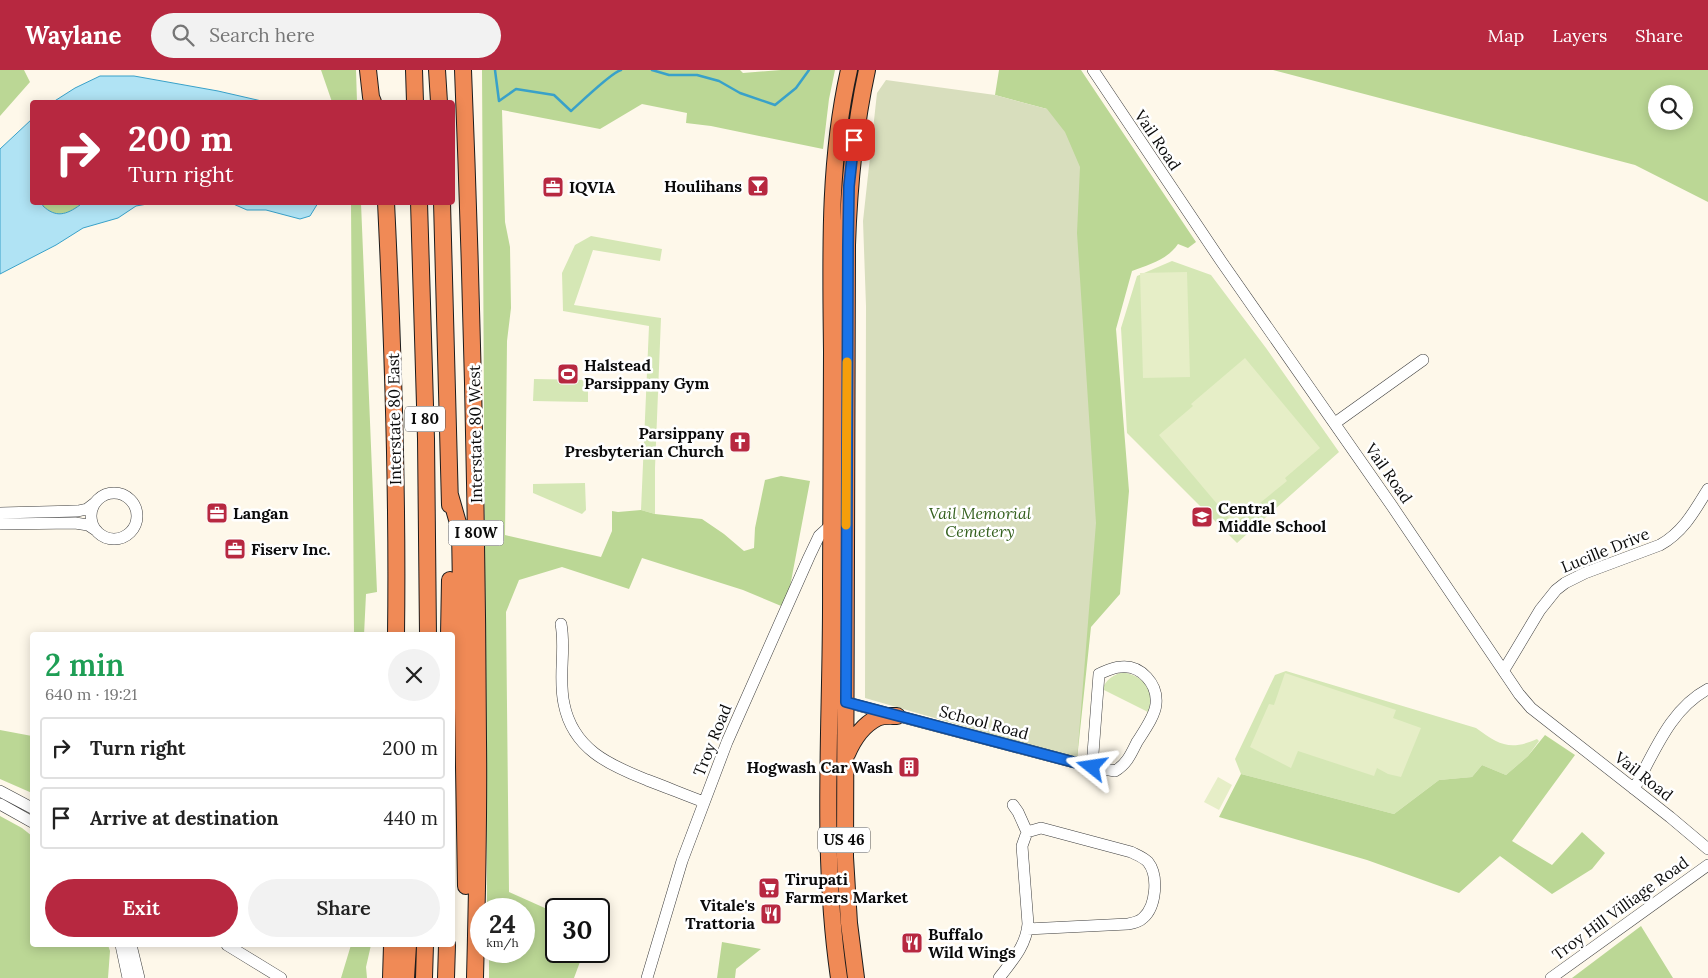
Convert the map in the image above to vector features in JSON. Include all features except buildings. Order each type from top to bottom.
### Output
[{"type":"highway","points":[[368,70],[372,100]]},
{"type":"highway","points":[[378,70],[380,100]]},
{"type":"highway","points":[[414,70],[415,100]]},
{"type":"highway","points":[[437,70],[438,100]]},
{"type":"highway","name":"Interstate 80 West","points":[[463,70],[472,287],[476,521],[478,743],[476,978]]},
{"type":"highway","name":"US 46","points":[[839,978],[832,920],[828,840],[832,210],[837,140],[849,70]]},
{"type":"highway","name":"US 46","points":[[856,978],[849,923],[845,857],[849,192],[857,122],[867,70]]},
{"type":"highway","name":"Interstate 80 East","points":[[386,205],[395,448],[396,632]]},
{"type":"highway","name":"I 80","points":[[419,205],[426,439],[428,632]]},
{"type":"highway","name":"I 80","points":[[442,205],[450,495],[449,632]]},
{"type":"highway","points":[[450,495],[460,530],[468,978]]},
{"type":"highway","points":[[831,598],[837,646],[836,678],[840,698],[846,702]]},
{"type":"highway","points":[[845,759],[856,737],[870,723],[884,716],[897,716]]},
{"type":"highway","points":[[391,978],[392,947]]},
{"type":"highway","points":[[406,978],[408,947]]},
{"type":"highway","points":[[424,947],[424,978]]},
{"type":"highway","points":[[446,978],[447,947]]},
{"type":"street","name":"Vail Road","points":[[1093,70],[1221,261],[1335,423],[1519,694],[1531,708],[1708,849]]},
{"type":"street","points":[[1335,423],[1423,360]]},
{"type":"street","name":"Lucille Drive","points":[[1504,670],[1540,610],[1556,590],[1585,573],[1644,552],[1670,539],[1687,523],[1708,489]]},
{"type":"street","points":[[0,514],[78,511],[87,509],[102,497],[117,493],[124,496],[134,505],[137,519],[131,532],[118,539],[110,539],[88,525],[76,523],[0,524]]},
{"type":"street","points":[[96,502],[91,516],[97,531]]},
{"type":"street","name":"Troy Road","points":[[647,978],[682,861],[726,742],[819,536],[831,525]]},
{"type":"street","points":[[560,624],[563,636],[563,703],[570,722],[582,741],[596,756],[610,765],[704,802]]},
{"type":"street","name":"School Road","points":[[846,702],[1092,767],[1115,771],[1124,766],[1153,714],[1156,704],[1153,686],[1150,680],[1140,672],[1127,667],[1120,667],[1099,674],[1092,767]]},
{"type":"street","points":[[1634,789],[1673,719],[1688,702],[1708,689]]},
{"type":"street","points":[[0,791],[30,807]]},
{"type":"street","points":[[0,804],[30,821]]},
{"type":"street","points":[[999,978],[1022,947],[1027,930],[1022,846],[1027,832],[1013,805]]},
{"type":"street","points":[[1027,832],[1041,828],[1136,854],[1150,865],[1154,882],[1150,907],[1144,917],[1138,922],[1027,930]]},
{"type":"street","name":"Troy Hill Villiage Road","points":[[1550,978],[1708,864]]},
{"type":"street","points":[[121,947],[128,978]]},
{"type":"street","points":[[132,947],[139,978]]},
{"type":"street","points":[[231,947],[281,978]]},
{"type":"green space","points":[[0,70],[24,70],[30,82],[0,116]]},
{"type":"green space","points":[[321,70],[356,70],[357,100],[331,100]]},
{"type":"green space","points":[[482,70],[740,70],[743,73],[781,70],[835,70],[829,99],[823,149],[711,126],[686,123],[687,113],[642,104],[600,129],[502,110],[505,222],[510,247],[511,308],[507,341],[505,535],[601,557],[612,531],[612,511],[641,510],[655,514],[702,519],[744,551],[754,548],[755,528],[765,480],[781,476],[810,481],[786,608],[743,590],[642,558],[629,589],[562,567],[519,580],[506,612],[509,892],[522,898],[487,898]]},
{"type":"green space","points":[[999,70],[1081,70],[1196,242],[1188,248],[1178,244],[1164,258],[1132,271],[1116,329],[1129,491],[1120,594],[1091,627],[1077,759],[1047,109],[995,95]]},
{"type":"green space","points":[[1273,70],[1708,70],[1708,202],[1635,165]]},
{"type":"green space","name":"Vail Memorial Cemetery","points":[[886,80],[995,95],[1047,109],[1065,132],[1080,167],[1077,233],[1096,523],[1077,759],[865,698],[866,306],[863,221],[877,93]]},
{"type":"green space","points":[[80,205],[61,214],[52,212],[43,206]]},
{"type":"green space","points":[[351,205],[361,205],[377,592],[366,594],[364,632],[354,632]]},
{"type":"green space","points":[[591,236],[662,249],[660,261],[593,250],[574,305],[661,318],[655,514],[641,510],[649,326],[563,311],[562,273],[575,245]]},
{"type":"green space","points":[[1172,261],[1211,275],[1266,348],[1339,452],[1237,543],[1127,433],[1121,328],[1137,276]]},
{"type":"green space","points":[[1187,272],[1190,377],[1143,378],[1140,273]]},
{"type":"green space","points":[[1245,358],[1320,448],[1285,478],[1287,481],[1234,524],[1159,435],[1193,406],[1191,404]]},
{"type":"green space","points":[[534,379],[588,380],[588,402],[533,401]]},
{"type":"green space","points":[[585,483],[586,510],[582,514],[533,493],[533,484]]},
{"type":"green space","points":[[1286,671],[1476,728],[1491,739],[1505,744],[1519,745],[1537,739],[1539,741],[1528,756],[1506,775],[1482,765],[1472,777],[1439,780],[1394,814],[1241,774],[1235,759],[1275,675]]},
{"type":"green space","points":[[1122,672],[1136,677],[1146,685],[1150,697],[1148,712],[1102,689],[1110,678]]},
{"type":"green space","points":[[1285,673],[1396,710],[1393,718],[1421,728],[1401,777],[1388,774],[1377,768],[1374,776],[1298,751],[1291,768],[1250,747],[1269,704],[1274,705]]},
{"type":"green space","points":[[0,730],[30,736],[30,792],[0,779]]},
{"type":"green space","points":[[1545,735],[1575,755],[1512,841],[1552,865],[1582,832],[1605,853],[1592,869],[1552,894],[1500,856],[1459,893],[1367,860],[1219,817],[1241,774],[1394,814],[1439,780],[1472,777],[1482,765],[1506,775],[1528,756]]},
{"type":"green space","points":[[1218,777],[1232,785],[1219,810],[1204,802]]},
{"type":"green space","points":[[0,816],[30,834],[30,947],[109,947],[110,951],[108,978],[0,978]]},
{"type":"green space","points":[[535,904],[545,908],[545,963],[580,963],[574,978],[489,978],[489,963],[535,963]]},
{"type":"green space","points":[[1641,926],[1673,978],[1572,978]]},
{"type":"green space","points":[[722,942],[761,949],[736,969],[735,978],[717,978]]},
{"type":"green space","points":[[350,947],[371,947],[366,967],[367,978],[341,978]]},
{"type":"water","points":[[100,76],[134,76],[257,100],[56,100]]},
{"type":"water","points":[[30,121],[30,205],[43,205],[52,212],[61,214],[80,205],[142,205],[136,206],[118,218],[83,228],[56,245],[0,274],[0,149]]},
{"type":"water","points":[[236,205],[317,205],[310,216],[300,219],[266,210],[247,210]]},
{"type":"waterway","points":[[495,70],[499,101],[516,89],[554,95],[571,111],[604,82],[621,70]]},
{"type":"waterway","points":[[652,70],[669,75],[697,75],[719,81],[740,93],[775,105],[796,88],[809,70]]},
{"type":"slow traffic","points":[[846,525],[847,362]]},
{"type":"place","name":"Houlihans","points":[[758,186]]},
{"type":"place","name":"IQVIA","points":[[553,187]]},
{"type":"place","name":"Halstead Parsippany Gym","points":[[568,374]]},
{"type":"place","name":"Parsippany Presbyterian Church","points":[[740,442]]},
{"type":"place","name":"Langan","points":[[217,513]]},
{"type":"place","name":"Central Middle School","points":[[1202,517]]},
{"type":"place","name":"Fiserv Inc.","points":[[235,549]]},
{"type":"place","name":"Hogwash Car Wash","points":[[909,767]]},
{"type":"place","name":"Tirupati Farmers Market","points":[[769,888]]},
{"type":"place","name":"Vitale's Trattoria","points":[[771,914]]},
{"type":"place","name":"Buffalo Wild Wings","points":[[912,943]]},
{"type":"route","points":[[854,140],[849,186],[848,245],[846,702],[1092,767]]}]
